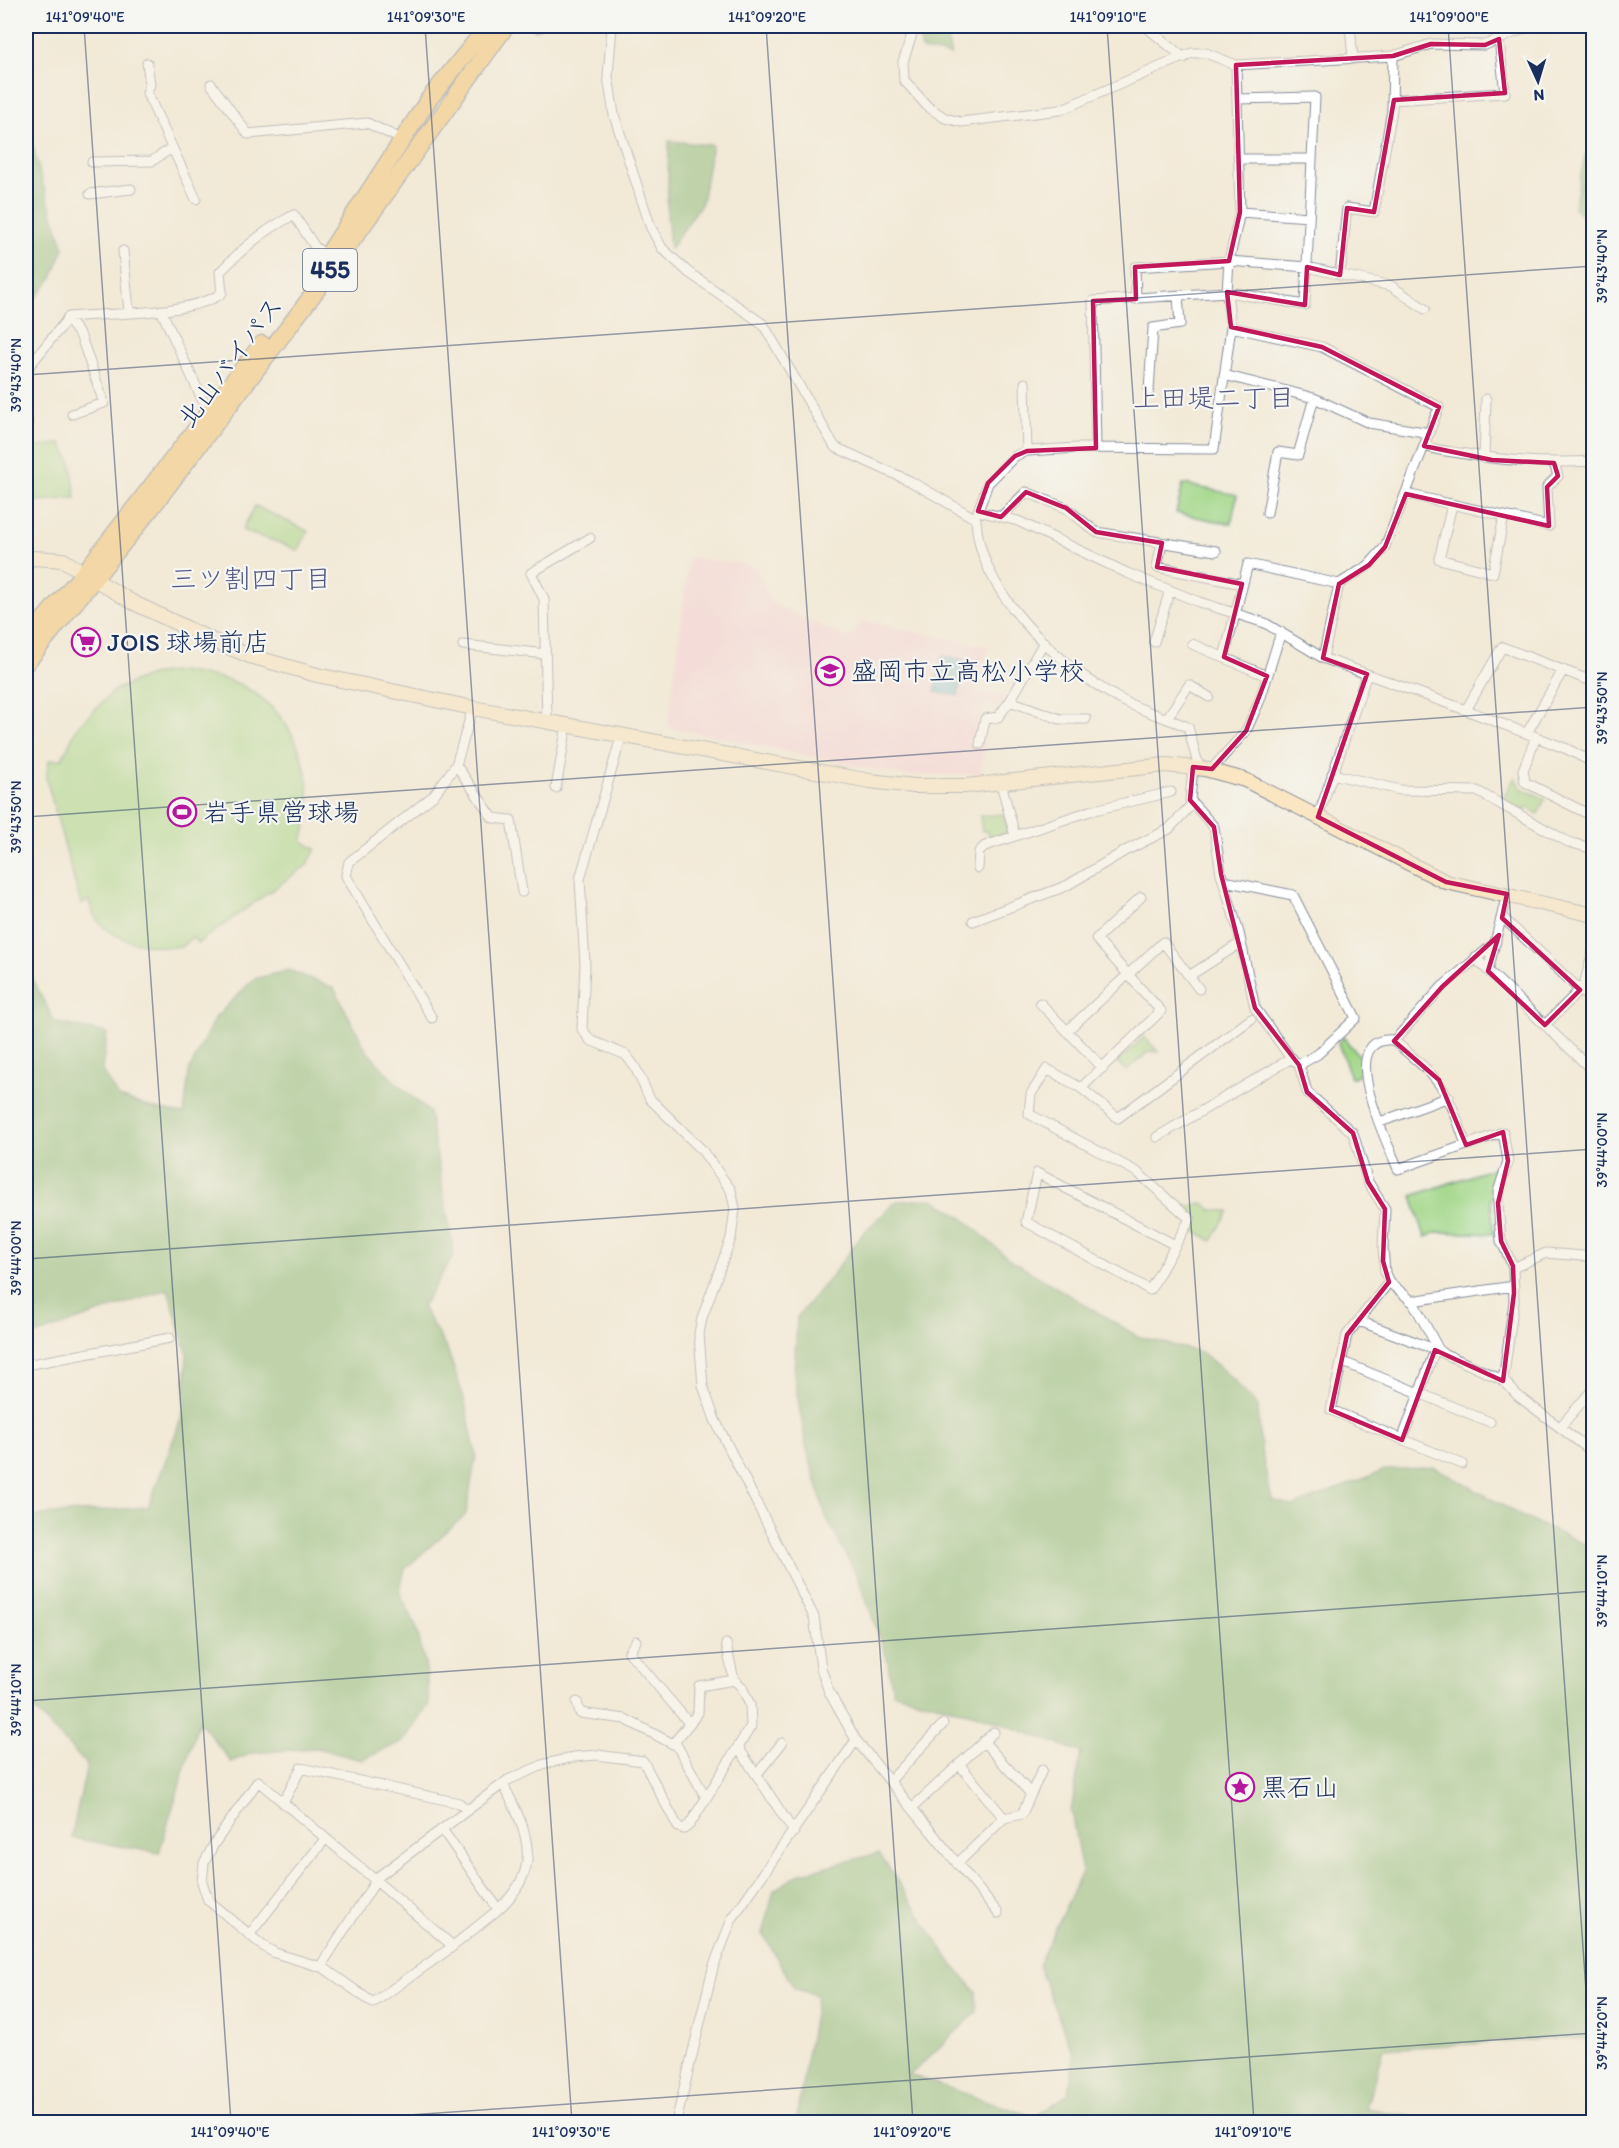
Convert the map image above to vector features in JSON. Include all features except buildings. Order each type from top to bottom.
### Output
[{"type":"highway","name":"北山バイパス","points":[[26,663],[212,408],[327,256],[429,99],[488,26]]},
{"type":"highway","name":"北山バイパス","points":[[26,640],[90,577],[318,288],[506,26]]},
{"type":"street","points":[[532,26],[538,28],[544,26]]},
{"type":"street","points":[[612,26],[608,76],[614,115],[651,228],[662,248],[688,272],[763,324],[835,447],[910,481],[976,519],[977,539],[986,565],[1012,607],[1044,642],[1070,665],[1117,698],[1188,727],[1200,767],[1190,800],[1214,827],[1224,881],[1239,933],[1239,944],[1255,1008],[1295,1061],[1307,1092],[1353,1133],[1368,1182],[1383,1203],[1385,1218],[1383,1261],[1389,1282],[1411,1300],[1438,1351]]},
{"type":"street","points":[[912,26],[913,31],[903,62],[904,80],[927,106],[945,118],[961,122],[1060,110],[1192,53],[1206,53],[1236,65],[1393,56],[1431,45],[1485,45],[1530,26]]},
{"type":"street","points":[[1145,26],[1184,58]]},
{"type":"street","points":[[1350,26],[1353,59]]},
{"type":"street","points":[[1392,100],[1505,93],[1499,39]]},
{"type":"street","points":[[1340,275],[1347,208],[1374,212],[1392,100],[1393,56]]},
{"type":"street","points":[[147,63],[150,84],[147,93],[196,199]]},
{"type":"street","points":[[1236,65],[1240,212],[1229,261],[1227,292],[1232,327],[1214,449],[1096,448],[1027,451],[1003,466],[988,483],[980,500],[978,511],[1035,528],[1057,542],[1151,583],[1265,623],[1323,658],[1527,733],[1593,764]]},
{"type":"street","points":[[211,84],[248,134],[367,123],[403,140]]},
{"type":"street","points":[[1096,448],[1092,302],[1227,292],[1305,306],[1315,97],[1238,99]]},
{"type":"street","points":[[92,162],[152,161],[172,148]]},
{"type":"street","points":[[1240,159],[1312,159]]},
{"type":"street","points":[[90,194],[131,189]]},
{"type":"street","points":[[1240,212],[1309,217]]},
{"type":"street","points":[[26,370],[68,318],[161,310],[213,299],[222,292],[220,272],[232,258],[260,234],[294,215],[315,247],[327,256]]},
{"type":"street","points":[[123,251],[129,311]]},
{"type":"street","points":[[1136,299],[1135,267],[1229,261],[1307,267],[1391,286],[1425,309]]},
{"type":"street","points":[[1149,391],[1153,328],[1180,324],[1178,296]]},
{"type":"street","points":[[161,310],[202,399],[212,408]]},
{"type":"street","points":[[68,318],[81,337],[104,402],[72,414]]},
{"type":"street","points":[[1224,657],[1237,614],[1248,564],[1339,584],[1369,566],[1385,547],[1439,407],[1322,347],[1232,327]]},
{"type":"street","points":[[1224,375],[1314,398],[1369,423],[1430,433]]},
{"type":"street","points":[[1025,383],[1027,451]]},
{"type":"street","points":[[1267,513],[1278,452],[1298,455],[1314,398]]},
{"type":"street","points":[[1484,458],[1486,399]]},
{"type":"street","points":[[26,406],[28,425]]},
{"type":"street","points":[[1424,445],[1441,452],[1484,458],[1554,463],[1593,460]]},
{"type":"street","points":[[1406,494],[1549,526],[1547,487],[1558,476],[1554,463]]},
{"type":"street","points":[[1001,517],[1026,492],[1066,508],[1096,532],[1216,551]]},
{"type":"street","points":[[1452,505],[1439,559],[1493,573],[1504,516]]},
{"type":"street","points":[[547,721],[544,599],[531,573],[590,538]]},
{"type":"street","points":[[1151,583],[1162,543]]},
{"type":"street","points":[[26,561],[34,558],[63,560],[132,602],[250,656],[317,675],[473,708],[870,780],[914,786],[1001,783],[1166,765],[1200,767],[1245,780],[1446,882],[1593,915]]},
{"type":"street","points":[[1157,567],[1242,584]]},
{"type":"street","points":[[1323,658],[1339,584]]},
{"type":"street","points":[[1154,642],[1170,590]]},
{"type":"street","points":[[1200,767],[1246,731],[1268,676],[1281,632]]},
{"type":"street","points":[[980,744],[985,719],[998,717],[1010,701],[1044,642]]},
{"type":"street","points":[[1192,644],[1268,676]]},
{"type":"street","points":[[463,645],[546,654]]},
{"type":"street","points":[[1466,710],[1502,648],[1593,682]]},
{"type":"street","points":[[1527,733],[1563,670]]},
{"type":"street","points":[[1318,817],[1367,674]]},
{"type":"street","points":[[1167,718],[1189,685],[1209,697]]},
{"type":"street","points":[[1010,701],[1060,718],[1086,719]]},
{"type":"street","points":[[432,1018],[346,876],[349,862],[433,796],[456,765],[473,708]]},
{"type":"street","points":[[556,788],[567,725]]},
{"type":"street","points":[[622,734],[580,879],[585,965],[582,1029],[590,1040],[626,1055],[635,1067],[650,1099],[701,1149],[731,1190],[735,1209],[731,1238],[702,1318],[699,1334],[703,1386],[715,1420],[814,1617],[822,1668],[829,1692],[856,1740],[998,1914]]},
{"type":"street","points":[[1536,737],[1523,770],[1525,782],[1593,817]]},
{"type":"street","points":[[456,765],[493,818],[511,819],[522,892]]},
{"type":"street","points":[[1332,774],[1400,790],[1477,791],[1568,842],[1593,849]]},
{"type":"street","points":[[1001,783],[1015,836]]},
{"type":"street","points":[[978,868],[979,852],[985,846],[1090,811],[1171,792]]},
{"type":"street","points":[[973,921],[1076,881],[1125,851],[1169,829],[1192,804]]},
{"type":"street","points":[[1157,1137],[1295,1061],[1318,1054],[1356,1018],[1293,895],[1224,881]]},
{"type":"street","points":[[1488,971],[1507,894]]},
{"type":"street","points":[[1081,1088],[1161,1011],[1096,939],[1141,897]]},
{"type":"street","points":[[1502,917],[1593,1003]]},
{"type":"street","points":[[1067,1031],[1163,942],[1199,989]]},
{"type":"street","points":[[1496,942],[1442,987],[1395,1040],[1374,1045],[1366,1057],[1367,1086],[1398,1168],[1503,1132],[1508,1161],[1498,1192],[1499,1221],[1501,1241],[1513,1268],[1514,1286],[1514,1317],[1503,1381]]},
{"type":"street","points":[[1189,976],[1239,944]]},
{"type":"street","points":[[1545,1025],[1581,991],[1593,948]]},
{"type":"street","points":[[1475,958],[1593,1071]]},
{"type":"street","points":[[1040,1003],[1102,1068]]},
{"type":"street","points":[[1175,1245],[1037,1173],[1026,1222],[1150,1290],[1190,1219],[1137,1172],[1029,1114],[1031,1094],[1047,1069],[1081,1088],[1118,1118],[1251,1019]]},
{"type":"street","points":[[1395,1040],[1439,1080],[1449,1096],[1466,1145]]},
{"type":"street","points":[[1380,1122],[1449,1096]]},
{"type":"street","points":[[1513,1268],[1546,1253],[1593,1257]]},
{"type":"street","points":[[1389,1282],[1347,1335],[1331,1410],[1462,1464]]},
{"type":"street","points":[[1411,1300],[1514,1286]]},
{"type":"street","points":[[1359,1321],[1438,1351],[1503,1381],[1518,1396],[1561,1426],[1593,1453]]},
{"type":"street","points":[[26,1365],[170,1338]]},
{"type":"street","points":[[1402,1440],[1438,1351]]},
{"type":"street","points":[[1343,1362],[1490,1422]]},
{"type":"street","points":[[1561,1426],[1593,1388]]},
{"type":"street","points":[[636,1641],[629,1652],[689,1723]]},
{"type":"street","points":[[320,1967],[375,1880],[503,1784],[545,1764],[597,1755],[643,1761],[678,1827],[684,1829],[690,1824],[705,1796],[750,1726],[751,1716],[742,1688],[734,1680],[726,1644]]},
{"type":"street","points":[[577,1702],[580,1713],[625,1719],[668,1744],[675,1742],[698,1713],[699,1686],[734,1680]]},
{"type":"street","points":[[890,1781],[943,1724]]},
{"type":"street","points":[[912,1808],[994,1732]]},
{"type":"street","points":[[676,2122],[713,1968],[732,1919],[856,1740]]},
{"type":"street","points":[[675,1742],[705,1796]]},
{"type":"street","points":[[984,1742],[1031,1794]]},
{"type":"street","points":[[757,1774],[782,1743]]},
{"type":"street","points":[[738,1747],[794,1832]]},
{"type":"street","points":[[959,1764],[1004,1818]]},
{"type":"street","points":[[283,1803],[301,1768],[459,1803],[468,1810]]},
{"type":"street","points":[[957,1864],[1004,1818],[1022,1814],[1042,1770]]},
{"type":"street","points":[[453,1946],[258,1781],[214,1844],[204,1863],[202,1882],[208,1900],[249,1935],[275,1953],[320,1967],[347,1983],[373,2003],[453,1946],[521,1885],[528,1859],[527,1841],[503,1784]]},
{"type":"street","points":[[442,1829],[498,1908]]},
{"type":"street","points":[[249,1935],[324,1839]]},
{"type":"highlighted area","points":[[1499,39],[1505,93],[1394,100],[1374,212],[1347,208],[1340,275],[1307,267],[1305,305],[1227,292],[1231,327],[1322,347],[1439,407],[1424,446],[1492,460],[1554,463],[1558,476],[1547,487],[1549,526],[1406,494],[1385,547],[1369,565],[1339,584],[1323,658],[1367,674],[1318,817],[1446,882],[1507,894],[1502,918],[1580,990],[1545,1025],[1488,971],[1499,935],[1442,987],[1394,1041],[1439,1080],[1466,1145],[1503,1132],[1508,1161],[1498,1203],[1501,1241],[1513,1266],[1514,1293],[1503,1381],[1435,1350],[1402,1440],[1331,1410],[1347,1335],[1389,1282],[1383,1261],[1385,1209],[1368,1182],[1353,1133],[1307,1092],[1299,1065],[1255,1008],[1221,874],[1214,827],[1190,800],[1193,767],[1212,769],[1246,731],[1267,676],[1224,657],[1242,584],[1157,567],[1162,543],[1096,532],[1066,508],[1026,492],[1001,517],[978,511],[980,500],[988,483],[1015,456],[1027,451],[1096,448],[1093,301],[1136,299],[1135,267],[1229,261],[1240,212],[1236,65],[1393,56],[1431,44],[1485,45]]},
{"type":"shaded area","name":"盛岡市立高松小学校","points":[[689,557],[756,566],[771,603],[848,638],[863,621],[989,647],[978,694],[1003,696],[1003,705],[982,707],[977,737],[964,741],[986,744],[980,774],[906,776],[668,727]]},
{"type":"green space","points":[[916,26],[944,26],[951,55],[922,50]]},
{"type":"green space","points":[[26,116],[40,175],[64,248],[52,278],[26,310]]},
{"type":"green space","points":[[669,141],[712,145],[702,203],[670,249],[667,213]]},
{"type":"green space","points":[[1585,155],[1593,158],[1593,229],[1574,207]]},
{"type":"green space","points":[[61,443],[71,462],[76,498],[26,502],[26,449]]},
{"type":"green space","points":[[1183,484],[1237,495],[1231,524],[1176,513]]},
{"type":"green space","points":[[255,506],[308,531],[298,551],[242,530]]},
{"type":"green space","name":"岩手県営球場","points":[[180,671],[221,678],[243,686],[278,714],[291,732],[306,774],[309,796],[302,841],[316,849],[307,865],[198,943],[192,937],[181,947],[146,945],[112,933],[95,917],[88,900],[81,905],[46,778],[49,760],[62,759],[77,727],[115,690],[150,675]]},
{"type":"green space","points":[[1515,777],[1521,788],[1545,799],[1538,814],[1527,807],[1525,812],[1502,799]]},
{"type":"green space","points":[[1003,814],[1009,832],[990,838],[987,831],[982,831],[980,816]]},
{"type":"green space","points":[[26,967],[55,1022],[107,1033],[102,1070],[119,1097],[155,1109],[184,1114],[189,1071],[214,1019],[254,979],[289,970],[334,988],[367,1051],[391,1078],[429,1112],[454,1254],[422,1307],[447,1349],[464,1398],[476,1455],[466,1514],[405,1569],[399,1591],[416,1626],[426,1668],[429,1704],[403,1742],[361,1760],[317,1748],[252,1753],[231,1762],[199,1721],[159,1853],[71,1838],[87,1765],[26,1701],[26,1522],[41,1515],[148,1507],[184,1411],[187,1353],[168,1289],[35,1335],[26,1333]]},
{"type":"green space","points":[[1144,1037],[1159,1052],[1149,1051],[1126,1071],[1117,1062]]},
{"type":"green space","points":[[1343,1037],[1361,1058],[1360,1074],[1351,1078],[1338,1043]]},
{"type":"green space","points":[[1499,1166],[1491,1200],[1494,1234],[1439,1232],[1425,1237],[1412,1196]]},
{"type":"green space","points":[[933,1199],[963,1218],[1009,1259],[1137,1336],[1203,1353],[1234,1380],[1258,1407],[1261,1450],[1272,1500],[1294,1506],[1385,1470],[1435,1467],[1525,1518],[1589,1546],[1593,1551],[1593,2040],[1567,2038],[1383,2049],[1366,2108],[1439,2122],[796,2122],[817,1995],[795,1989],[763,1934],[774,1890],[801,1873],[879,1853],[952,1964],[976,1991],[977,2012],[910,2075],[1035,2117],[1069,2093],[1074,2056],[1038,1965],[1082,1872],[1071,1811],[1081,1752],[975,1714],[893,1693],[887,1658],[859,1580],[826,1517],[806,1446],[794,1375],[797,1317],[830,1278],[863,1233],[897,1201]]},
{"type":"green space","points":[[1203,1203],[1213,1210],[1229,1211],[1212,1241],[1192,1229],[1198,1218],[1185,1207]]},
{"type":"water","points":[[942,656],[965,660],[958,696],[935,692]]},
{"type":"place","name":"JOIS 球場前店","points":[[86,642]]},
{"type":"place","name":"盛岡市立高松小学校","points":[[830,671]]},
{"type":"place","name":"岩手県営球場","points":[[182,812]]},
{"type":"place","name":"黒石山","points":[[1240,1787]]},
{"type":"district","name":"上田堤二丁目","points":[[1214,398]]},
{"type":"district","name":"三ツ割四丁目","points":[[251,579]]}]
